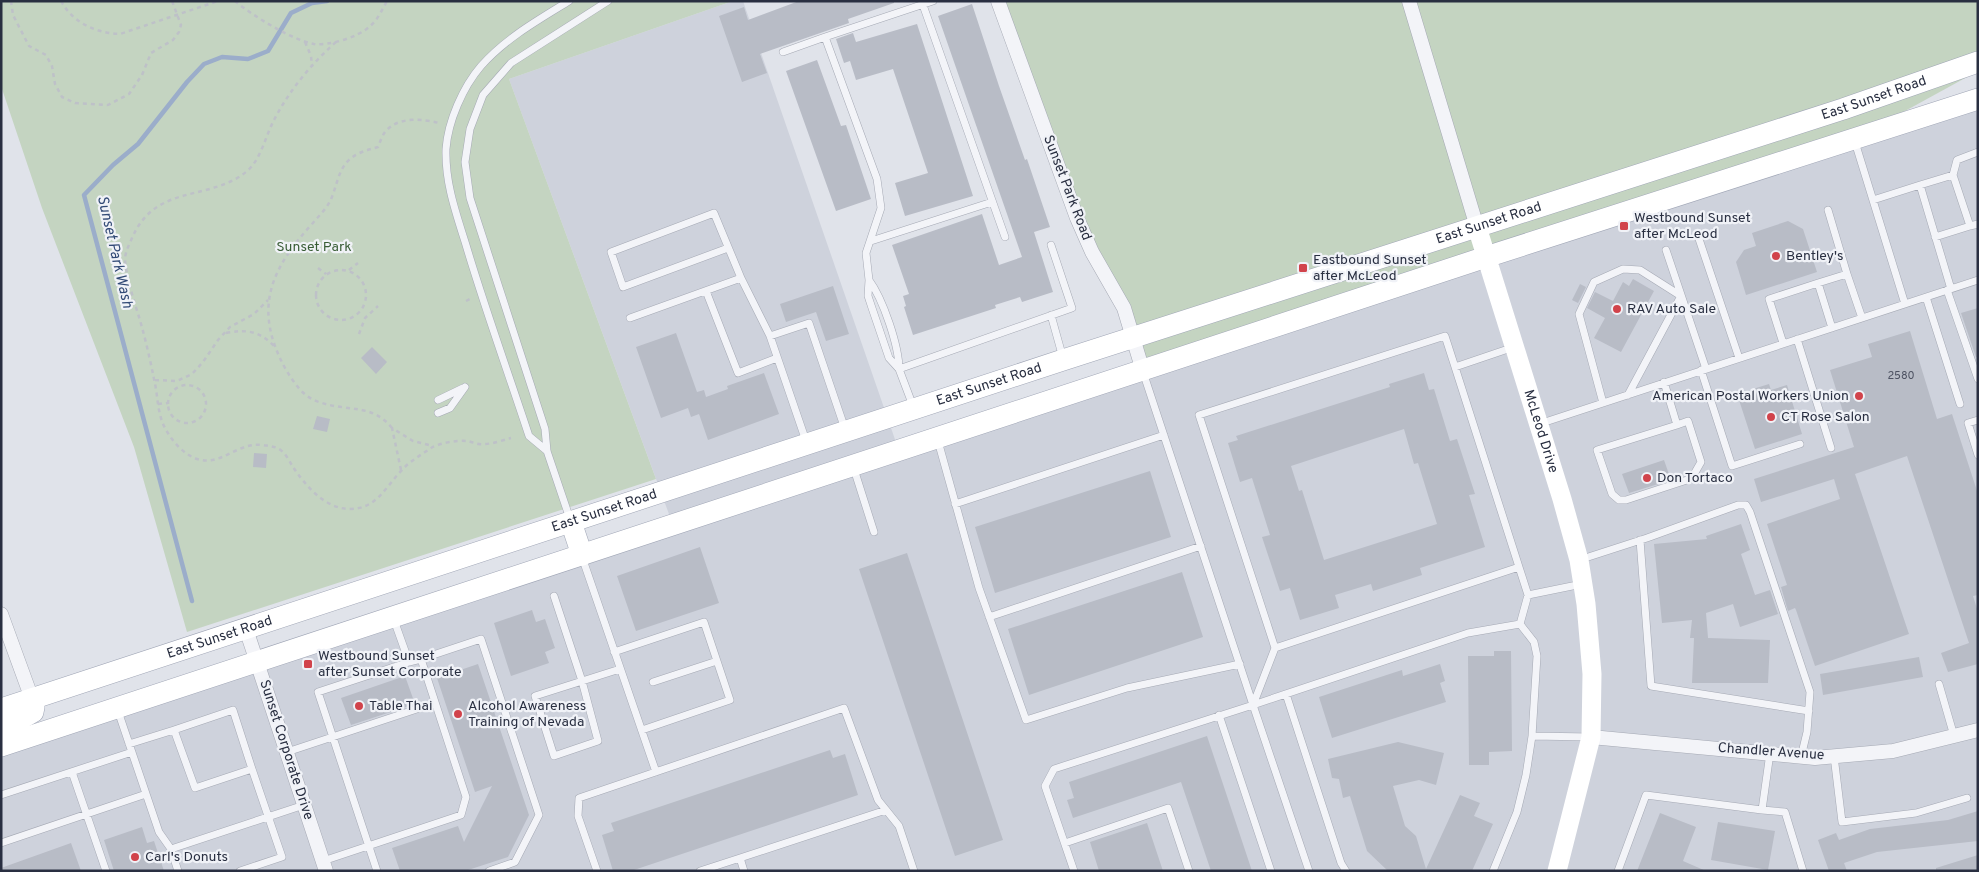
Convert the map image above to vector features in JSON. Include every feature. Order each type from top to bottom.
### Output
[{"type":"main road","name":"East Sunset Road","points":[[1,709],[1063,360],[1834,112],[1978,62]]},
{"type":"main road","points":[[1,746],[1486,257],[1978,100]]},
{"type":"main road","points":[[571,522],[582,555]]},
{"type":"main road","points":[[1,727],[14,723],[33,712],[32,699]]},
{"type":"street","name":"Sunset Park Road","points":[[998,1],[1077,218],[1092,252],[1124,308],[1143,371]]},
{"type":"street","name":"McLeod Drive","points":[[1409,1],[1486,257],[1562,498],[1579,560],[1592,674],[1591,737],[1557,871]]},
{"type":"street","points":[[1,614],[32,699]]},
{"type":"street","name":"Sunset Corporate Drive","points":[[246,629],[325,866]]},
{"type":"street","name":"Chandler Avenue","points":[[1591,737],[1770,754],[1834,756],[1893,751],[1978,730]]},
{"type":"lane","points":[[547,451],[529,436],[475,276],[447,182],[446,148],[453,118],[465,91],[480,67],[504,42],[569,1]]},
{"type":"lane","points":[[571,522],[547,451],[545,429],[470,198],[465,162],[470,129],[483,95],[496,78],[511,63],[608,1]]},
{"type":"lane","points":[[783,52],[933,1]]},
{"type":"lane","points":[[923,5],[1005,237]]},
{"type":"lane","points":[[825,37],[878,179],[881,208],[866,253],[869,280],[868,296],[889,358],[899,369]]},
{"type":"lane","points":[[1854,139],[1905,304]]},
{"type":"lane","points":[[1935,237],[1974,225],[1953,175],[1957,160],[1978,152]]},
{"type":"lane","points":[[1873,200],[1953,175]]},
{"type":"lane","points":[[1920,186],[1949,290],[1978,379]]},
{"type":"lane","points":[[871,241],[992,202]]},
{"type":"lane","points":[[1828,210],[1862,318]]},
{"type":"lane","points":[[728,248],[623,287],[611,252],[714,213],[741,278],[770,336],[807,444]]},
{"type":"lane","points":[[1699,239],[1739,358]]},
{"type":"lane","points":[[899,369],[1072,308],[1051,245]]},
{"type":"lane","points":[[1666,250],[1732,466],[1800,444]]},
{"type":"lane","points":[[1603,403],[1580,314],[1594,282],[1623,269],[1640,270],[1681,296]]},
{"type":"lane","points":[[1783,343],[1769,299],[1847,274]]},
{"type":"lane","points":[[630,318],[741,278]]},
{"type":"lane","points":[[869,280],[877,291],[886,316],[899,356],[899,369],[914,409]]},
{"type":"lane","points":[[1539,424],[1978,280]]},
{"type":"lane","points":[[1818,283],[1832,328]]},
{"type":"lane","points":[[706,291],[738,373],[777,358]]},
{"type":"lane","points":[[1628,395],[1681,296]]},
{"type":"lane","points":[[1926,297],[1960,404]]},
{"type":"lane","points":[[1051,315],[1063,360]]},
{"type":"lane","points":[[876,319],[886,316]]},
{"type":"lane","points":[[770,336],[809,323],[846,432]]},
{"type":"lane","points":[[1253,705],[1275,648],[1199,415],[1445,336],[1528,595],[1520,624]]},
{"type":"lane","points":[[883,341],[893,338]]},
{"type":"lane","points":[[1797,339],[1831,448]]},
{"type":"lane","points":[[1455,367],[1514,347]]},
{"type":"lane","points":[[1143,371],[1309,871]]},
{"type":"lane","points":[[1664,382],[1677,424]]},
{"type":"lane","points":[[438,400],[465,387],[450,408],[438,413]]},
{"type":"lane","points":[[1978,420],[1968,423],[1978,455]]},
{"type":"lane","points":[[1688,421],[1701,462],[1693,476],[1690,479],[1626,500],[1619,500],[1612,494],[1597,450],[1677,424],[1688,421]]},
{"type":"lane","points":[[955,504],[1164,435]]},
{"type":"lane","points":[[937,438],[989,617],[1026,720],[1127,688],[1240,664]]},
{"type":"lane","points":[[853,466],[874,532]]},
{"type":"lane","points":[[1579,560],[1738,505],[1746,505],[1750,512],[1810,692],[1807,732],[1801,756]]},
{"type":"lane","points":[[1640,540],[1651,686],[1809,711]]},
{"type":"lane","points":[[989,617],[1201,546]]},
{"type":"lane","points":[[582,555],[656,772]]},
{"type":"lane","points":[[1275,648],[1519,567]]},
{"type":"lane","points":[[1528,595],[1583,584]]},
{"type":"lane","points":[[554,596],[582,681],[598,741],[554,756],[535,696],[582,681],[620,669]]},
{"type":"lane","points":[[393,617],[409,662]]},
{"type":"lane","points":[[614,652],[704,622],[730,700],[642,730]]},
{"type":"lane","points":[[1074,871],[1045,786],[1054,769],[1468,633],[1520,624]]},
{"type":"lane","points":[[1493,871],[1517,812],[1526,775],[1532,736],[1537,656],[1534,642],[1520,624]]},
{"type":"lane","points":[[377,871],[318,692],[482,638],[539,815],[516,862],[489,871]]},
{"type":"lane","points":[[325,866],[369,846],[461,815],[466,797],[421,659]]},
{"type":"lane","points":[[653,682],[717,661]]},
{"type":"lane","points":[[1939,684],[1954,736]]},
{"type":"lane","points":[[1286,694],[1341,863],[1346,871]]},
{"type":"lane","points":[[287,752],[435,703]]},
{"type":"lane","points":[[117,708],[159,832],[171,849],[178,871]]},
{"type":"lane","points":[[597,871],[578,816],[578,798],[844,708],[878,800],[899,826],[914,871]]},
{"type":"lane","points":[[129,744],[233,710],[282,857],[240,871]]},
{"type":"lane","points":[[1219,715],[1271,871]]},
{"type":"lane","points":[[174,730],[195,788],[252,769]]},
{"type":"lane","points":[[1532,736],[1591,737]]},
{"type":"lane","points":[[1,795],[132,752]]},
{"type":"lane","points":[[1762,810],[1770,754]]},
{"type":"lane","points":[[1834,756],[1842,822],[1916,813],[1967,798]]},
{"type":"lane","points":[[72,772],[106,871]]},
{"type":"lane","points":[[1,842],[146,794]]},
{"type":"lane","points":[[1618,871],[1646,795],[1785,812],[1803,871]]},
{"type":"lane","points":[[171,849],[305,805]]},
{"type":"lane","points":[[1065,843],[1168,808],[1189,871]]},
{"type":"lane","points":[[700,871],[886,810]]},
{"type":"lane","points":[[740,858],[744,871]]},
{"type":"path","points":[[11,1],[13,15],[30,46],[46,55],[52,66],[55,84],[62,96],[75,103],[108,105],[129,94],[142,75],[151,53],[173,40],[181,25],[172,1]]},
{"type":"path","points":[[61,1],[70,15],[78,21],[107,33],[120,34],[218,1]]},
{"type":"path","points":[[235,1],[258,19],[313,44],[336,42],[370,27],[387,1]]},
{"type":"path","points":[[297,37],[306,43],[311,56],[312,67]]},
{"type":"path","points":[[336,42],[292,90],[282,105],[256,159],[247,171],[228,182],[164,202],[153,209],[136,228],[125,258],[130,290],[155,380],[158,404],[166,430],[179,447],[199,460],[210,461],[221,458],[244,446],[256,444],[271,446],[284,454],[304,482],[316,494],[328,504],[342,508],[361,508],[381,497],[401,470],[435,446],[458,441],[486,445],[511,438]]},
{"type":"path","points":[[435,446],[413,441],[392,428],[375,413],[340,408],[319,402],[304,394],[293,382],[276,348],[268,316],[270,289],[282,261],[293,245],[329,204],[339,177],[348,160],[357,154],[378,147],[385,132],[396,125],[415,120],[439,123]]},
{"type":"path","points":[[349,270],[358,263]]},
{"type":"path","points":[[318,268],[326,274]]},
{"type":"path","points":[[339,270],[349,270],[362,280],[367,295],[366,303],[355,317],[347,320],[329,318],[317,305],[317,288],[326,274],[339,270]]},
{"type":"path","points":[[155,380],[181,380],[192,374],[230,327],[262,307],[269,299]]},
{"type":"path","points":[[359,334],[365,318],[378,306]]},
{"type":"path","points":[[226,333],[255,332],[262,335],[276,348]]},
{"type":"path","points":[[181,380],[183,385]]},
{"type":"path","points":[[183,385],[195,387],[204,395],[206,408],[203,414],[194,421],[182,422],[172,414],[168,403],[173,392],[183,385]]},
{"type":"path","points":[[158,404],[168,403]]},
{"type":"path","points":[[392,428],[401,470]]},
{"type":"shaded area","points":[[733,1],[743,1],[899,451],[1978,108],[1978,871],[1,871],[1,746],[673,525],[509,79]]},
{"type":"green space","name":"Sunset Park","points":[[1,1],[733,1],[509,79],[656,479],[187,632],[134,447],[42,208],[1,86]]},
{"type":"green space","points":[[998,1],[1978,1],[1978,71],[1854,139],[1143,371],[1126,305],[1092,252]]},
{"type":"building","points":[[799,1],[894,1],[894,3],[848,19],[849,23],[760,54],[767,73],[742,82],[719,16],[744,7],[748,20]]},
{"type":"building","points":[[972,4],[999,86],[1025,160],[1027,159],[1050,227],[1034,232],[1053,292],[1022,302],[1020,297],[995,305],[996,308],[913,335],[904,307],[906,306],[903,296],[909,294],[892,245],[982,214],[999,265],[1022,257],[938,16]]},
{"type":"building","points":[[917,24],[973,196],[905,216],[895,183],[928,173],[893,69],[856,80],[850,61],[844,63],[836,39],[853,33],[856,42]]},
{"type":"building","points":[[817,60],[841,126],[846,125],[871,199],[836,211],[786,71]]},
{"type":"building","name":"Bentley's","points":[[1788,221],[1803,229],[1817,272],[1746,295],[1736,262],[1744,250],[1756,246],[1752,233]]},
{"type":"building","name":"RAV Auto Sale","points":[[1633,279],[1654,291],[1621,352],[1594,338],[1605,318],[1587,308],[1595,292],[1613,301],[1623,282],[1629,286]]},
{"type":"building","points":[[1580,284],[1586,287],[1578,303],[1572,300]]},
{"type":"building","points":[[833,286],[849,334],[826,341],[816,312],[786,322],[780,304]]},
{"type":"building","points":[[1978,308],[1978,357],[1976,357],[1961,313]]},
{"type":"building","points":[[1910,331],[1937,419],[1952,414],[1978,494],[1978,595],[1973,596],[1978,612],[1978,664],[1948,672],[1941,653],[1969,643],[1907,456],[1855,474],[1909,634],[1815,666],[1796,610],[1795,608],[1788,611],[1781,587],[1787,585],[1767,524],[1840,499],[1834,479],[1761,502],[1754,479],[1854,447],[1830,370],[1872,357],[1868,344]]},
{"type":"building","points":[[676,333],[697,392],[704,390],[706,397],[728,389],[727,386],[764,373],[779,414],[708,440],[699,414],[691,417],[688,408],[661,418],[636,347]]},
{"type":"building","points":[[372,347],[387,362],[376,374],[361,358]]},
{"type":"building","points":[[1424,373],[1429,390],[1434,389],[1450,441],[1457,439],[1475,494],[1469,495],[1485,547],[1420,568],[1422,575],[1373,591],[1371,584],[1335,595],[1339,608],[1300,620],[1290,588],[1280,591],[1262,537],[1270,535],[1252,478],[1240,482],[1228,443],[1238,440],[1236,436],[1390,387],[1389,384]],"holes":[[[1404,429],[1414,464],[1418,463],[1437,524],[1324,560],[1302,490],[1299,491],[1291,466]]]},
{"type":"building","name":"CT Rose Salon","points":[[1769,384],[1771,390],[1787,385],[1802,434],[1755,449],[1739,400],[1755,395],[1753,389]]},
{"type":"building","points":[[317,416],[330,419],[327,432],[313,429]]},
{"type":"building","points":[[254,453],[267,454],[266,468],[253,467]]},
{"type":"building","name":"Don Tortaco","points":[[1664,460],[1671,480],[1629,493],[1622,474]]},
{"type":"building","points":[[1150,471],[1171,537],[995,593],[975,527]]},
{"type":"building","points":[[1741,524],[1750,550],[1741,554],[1755,595],[1770,590],[1778,614],[1740,627],[1733,604],[1706,613],[1708,638],[1770,640],[1768,683],[1692,683],[1694,638],[1690,638],[1692,620],[1662,623],[1654,544],[1707,539],[1706,536]]},
{"type":"building","points":[[700,547],[719,603],[636,631],[617,576]]},
{"type":"building","points":[[907,553],[1003,840],[955,856],[859,569]]},
{"type":"building","points":[[1182,572],[1203,637],[1029,695],[1008,629]]},
{"type":"building","points":[[532,610],[536,622],[545,619],[555,648],[545,652],[549,663],[511,676],[494,623]]},
{"type":"building","points":[[1494,651],[1511,651],[1512,751],[1489,752],[1489,765],[1469,765],[1468,656],[1494,656]]},
{"type":"building","points":[[1919,657],[1923,677],[1823,695],[1820,674]]},
{"type":"building","points":[[478,664],[529,815],[508,857],[465,871],[400,871],[392,848],[458,826],[464,842],[492,786],[475,792],[437,678]]},
{"type":"building","points":[[1440,664],[1445,681],[1440,683],[1446,702],[1332,738],[1319,697],[1402,670],[1403,676]]},
{"type":"building","points":[[405,676],[415,704],[351,725],[341,698]]},
{"type":"building","points":[[1207,736],[1252,871],[1211,871],[1181,782],[1073,818],[1067,800],[1074,798],[1069,782]]},
{"type":"building","points":[[1398,742],[1444,753],[1436,785],[1419,780],[1393,786],[1405,826],[1416,836],[1426,869],[1460,795],[1480,803],[1474,816],[1493,824],[1472,871],[1388,871],[1367,851],[1350,796],[1343,798],[1339,779],[1332,778],[1328,759]]},
{"type":"building","points":[[830,750],[833,758],[845,754],[858,795],[631,871],[613,871],[602,835],[614,831],[611,823]]},
{"type":"building","points":[[1978,811],[1978,841],[1877,852],[1844,863],[1847,871],[1829,871],[1818,840],[1836,833],[1839,840],[1870,829],[1948,820]]},
{"type":"building","points":[[1660,813],[1696,827],[1683,861],[1706,871],[1637,871]]},
{"type":"building","points":[[1718,822],[1775,831],[1768,870],[1711,860]]},
{"type":"building","points":[[1147,823],[1163,871],[1099,871],[1090,842]]},
{"type":"building","name":"Carl's Donuts","points":[[142,827],[147,843],[154,841],[164,871],[114,871],[104,840]]},
{"type":"building","points":[[71,843],[81,871],[1,871],[1,868]]},
{"type":"building","points":[[1978,855],[1978,871],[1936,871],[1936,868]]},
{"type":"waterway","name":"Sunset Park Wash","points":[[192,601],[84,195],[113,165],[138,144],[187,82],[204,64],[222,57],[248,59],[268,51],[291,13],[312,3],[327,1]]},
{"type":"place","name":"Westbound Sunset after McLeod","points":[[1624,226]]},
{"type":"place","name":"Bentley's","points":[[1776,256]]},
{"type":"place","name":"Eastbound Sunset after McLeod","points":[[1303,268]]},
{"type":"place","name":"RAV Auto Sale","points":[[1617,309]]},
{"type":"place","name":"American Postal Workers Union","points":[[1859,396]]},
{"type":"place","name":"CT Rose Salon","points":[[1771,417]]},
{"type":"place","name":"Don Tortaco","points":[[1647,478]]},
{"type":"place","name":"Westbound Sunset after Sunset Corporate","points":[[308,664]]},
{"type":"place","name":"Table Thai","points":[[359,706]]},
{"type":"place","name":"Alcohol Awareness Training of Nevada","points":[[458,714]]},
{"type":"place","name":"Carl's Donuts","points":[[135,857]]}]
